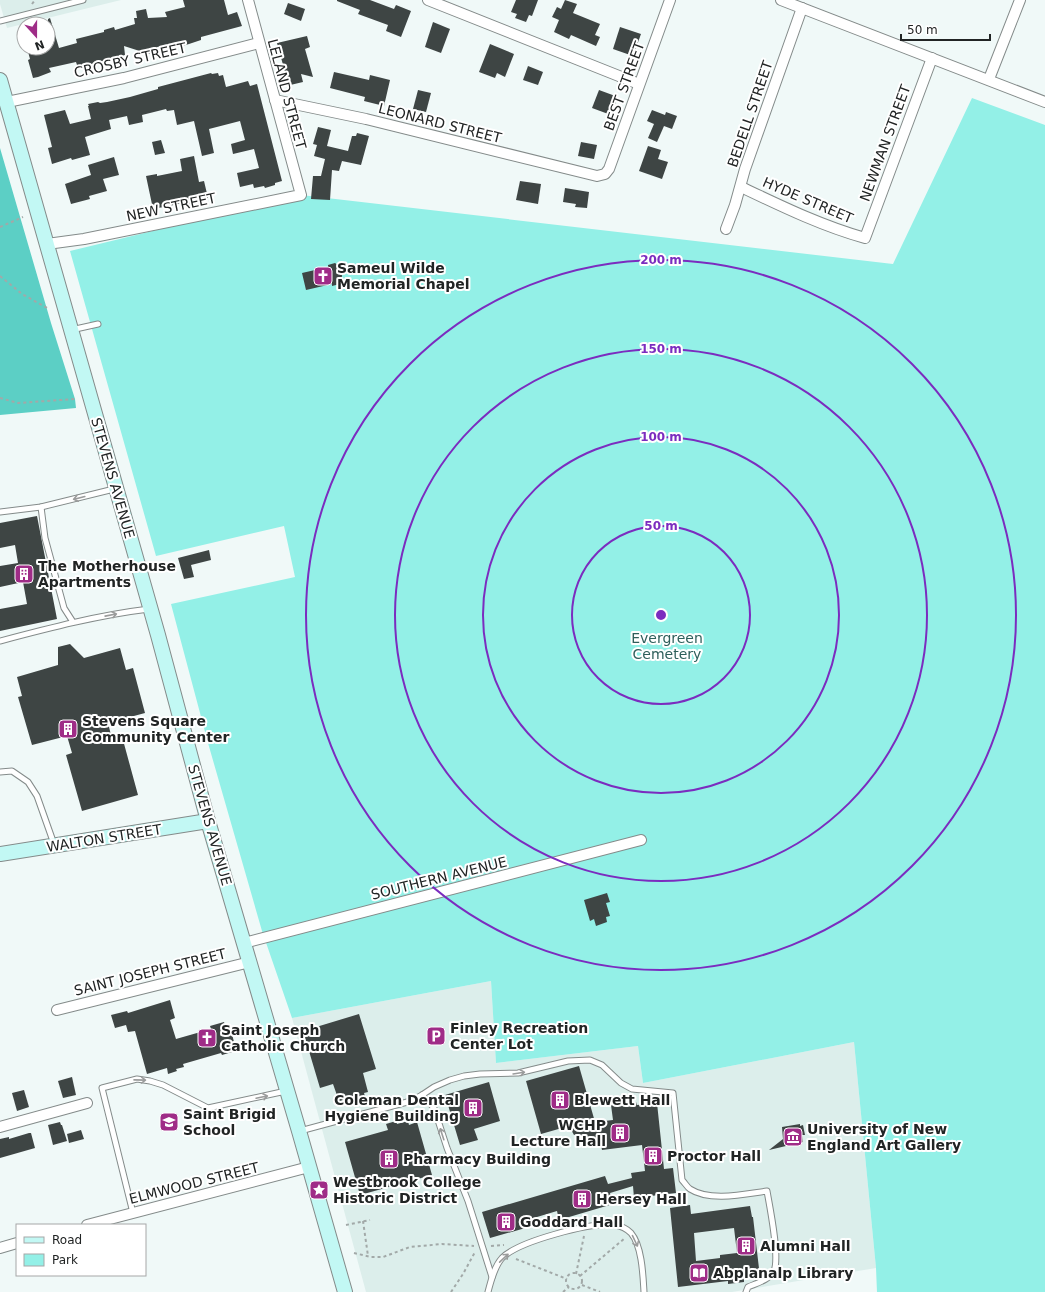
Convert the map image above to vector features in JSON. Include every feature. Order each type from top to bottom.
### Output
[{"type":"main road","name":"STEVENS AVENUE","points":[[0,80],[150,609],[208,821],[345,1292]]},
{"type":"main road","name":"WALTON STREET","points":[[0,854],[208,821]]},
{"type":"street","name":"LELAND STREET","points":[[248,0],[258,43],[301,195]]},
{"type":"street","points":[[428,0],[639,84]]},
{"type":"street","name":"BEST STREET","points":[[597,176],[605,174],[609,169],[670,0]]},
{"type":"street","points":[[781,0],[989,79],[1045,102]]},
{"type":"street","points":[[989,79],[1020,0]]},
{"type":"street","name":"BEDELL STREET","points":[[726,229],[745,169],[802,8]]},
{"type":"street","name":"CROSBY STREET","points":[[6,102],[124,78],[258,43]]},
{"type":"street","name":"NEWMAN STREET","points":[[865,238],[932,58]]},
{"type":"street","name":"LEONARD STREET","points":[[275,100],[366,119],[597,176]]},
{"type":"street","name":"HYDE STREET","points":[[740,187],[843,232],[865,238]]},
{"type":"street","name":"NEW STREET","points":[[47,244],[84,239],[301,195]]},
{"type":"street","name":"SOUTHERN AVENUE","points":[[244,943],[641,840]]},
{"type":"street","name":"SAINT JOSEPH STREET","points":[[57,1010],[250,962]]},
{"type":"street","points":[[0,1127],[87,1103]]},
{"type":"street","name":"ELMWOOD STREET","points":[[91,1224],[309,1167]]},
{"type":"street","points":[[0,1248],[16,1243]]},
{"type":"lane","points":[[0,20],[84,0]]},
{"type":"lane","points":[[71,330],[98,324]]},
{"type":"lane","points":[[0,512],[41,507],[116,488]]},
{"type":"lane","points":[[41,507],[45,538],[64,608],[72,622]]},
{"type":"lane","points":[[0,641],[72,622],[130,611],[150,609]]},
{"type":"lane","points":[[0,772],[12,772],[28,782],[37,796],[54,845]]},
{"type":"lane","points":[[299,1131],[411,1101],[422,1096],[434,1087],[450,1080],[480,1074],[518,1073],[568,1061],[590,1060],[602,1065],[621,1083],[632,1089],[673,1092],[682,1180],[690,1189],[717,1197],[768,1191],[776,1259],[773,1271],[767,1279],[748,1287],[746,1292]]},
{"type":"lane","points":[[133,1213],[102,1088],[137,1079],[150,1081],[163,1085],[208,1108],[287,1091]]},
{"type":"lane","points":[[422,1096],[434,1108],[447,1148],[468,1201],[492,1277]]},
{"type":"lane","points":[[488,1292],[492,1277],[501,1259],[522,1246],[553,1236],[586,1228],[614,1225],[622,1227],[630,1232],[637,1243],[642,1266],[644,1292]]},
{"type":"path","points":[[0,227],[23,217]]},
{"type":"path","points":[[0,276],[22,294],[49,309]]},
{"type":"path","points":[[0,398],[18,402],[75,399]]},
{"type":"path","points":[[346,1225],[370,1220]]},
{"type":"path","points":[[363,1221],[368,1256]]},
{"type":"path","points":[[576,1274],[586,1228]]},
{"type":"path","points":[[580,1276],[630,1232]]},
{"type":"path","points":[[354,1253],[383,1257],[410,1247],[442,1244],[478,1247],[451,1292]]},
{"type":"path","points":[[482,1247],[504,1245],[506,1255],[567,1279]]},
{"type":"path","points":[[576,1274],[580,1276],[583,1281],[582,1285],[574,1291],[566,1282],[567,1279],[569,1276],[576,1274]]},
{"type":"path","points":[[582,1285],[600,1292]]},
{"type":"path","points":[[563,1292],[569,1287]]},
{"type":"shaded area","points":[[0,0],[121,0],[56,16],[16,16],[16,26],[7,28]]},
{"type":"shaded area","points":[[0,148],[51,323],[75,399],[76,408],[0,415]]},
{"type":"shaded area","points":[[491,981],[496,1063],[638,1046],[643,1083],[854,1042],[876,1268],[732,1292],[366,1292],[292,1018]]},
{"type":"green space","name":"Evergreen Cemetery","points":[[972,98],[1045,125],[1045,1292],[877,1292],[876,1268],[854,1042],[643,1083],[638,1046],[496,1063],[491,981],[292,1018],[262,931],[208,743],[171,604],[295,577],[284,526],[156,556],[70,251],[301,195],[893,264]]},
{"type":"building","points":[[183,0],[224,0],[228,15],[237,12],[242,26],[201,37],[201,40],[179,47],[175,45],[157,47],[158,52],[149,54],[124,46],[125,55],[78,68],[76,62],[49,68],[51,72],[33,78],[28,60],[30,59],[29,56],[56,56],[56,38],[59,48],[77,43],[76,39],[104,32],[104,30],[114,27],[115,30],[135,24],[134,18],[137,18],[136,11],[146,9],[148,18],[167,17],[165,12],[185,7]]},
{"type":"building","points":[[337,0],[370,0],[394,9],[396,5],[411,11],[401,37],[386,31],[388,25],[358,14],[360,10]]},
{"type":"building","points":[[516,0],[538,0],[532,16],[529,15],[526,22],[515,18],[517,14],[511,12]]},
{"type":"building","points":[[565,0],[577,4],[573,13],[600,24],[595,35],[600,37],[596,46],[571,35],[569,39],[554,32],[559,20],[552,17],[557,7],[561,9]]},
{"type":"building","points":[[288,3],[305,9],[301,21],[284,14]]},
{"type":"building","points":[[433,22],[450,29],[441,53],[425,47]]},
{"type":"building","points":[[620,27],[641,34],[633,56],[613,49]]},
{"type":"building","points":[[307,36],[310,47],[305,49],[313,77],[301,74],[303,82],[286,86],[283,72],[285,72],[277,43]]},
{"type":"building","points":[[490,44],[514,54],[505,77],[497,73],[495,78],[479,72]]},
{"type":"building","points":[[528,66],[543,72],[538,85],[523,80]]},
{"type":"building","points":[[334,72],[369,80],[370,75],[390,80],[384,106],[364,101],[365,97],[330,88]]},
{"type":"building","points":[[211,73],[218,73],[219,76],[223,75],[226,87],[248,81],[250,86],[257,84],[282,181],[265,188],[264,186],[254,188],[253,184],[240,187],[237,173],[259,168],[254,149],[233,154],[231,144],[245,140],[240,121],[209,129],[214,153],[202,156],[194,121],[177,125],[174,110],[167,111],[166,109],[142,115],[143,122],[129,125],[127,116],[109,120],[111,129],[85,137],[90,155],[72,160],[71,158],[52,164],[48,148],[52,147],[44,115],[65,110],[70,124],[91,119],[88,104],[130,97],[158,89],[158,87]]},
{"type":"building","points":[[418,90],[431,93],[426,112],[413,109]]},
{"type":"building","points":[[599,90],[618,97],[611,115],[592,108]]},
{"type":"building","points":[[652,110],[665,115],[666,112],[677,116],[672,129],[664,126],[657,142],[648,138],[654,124],[647,121]]},
{"type":"building","points":[[318,127],[331,130],[327,146],[348,151],[352,136],[356,136],[357,133],[369,136],[361,165],[342,161],[339,171],[332,170],[330,200],[311,199],[313,176],[321,176],[325,159],[314,156],[317,145],[313,144]]},
{"type":"building","points":[[161,140],[165,153],[155,155],[152,142]]},
{"type":"building","points":[[581,142],[597,145],[594,159],[578,156]]},
{"type":"building","points":[[648,146],[661,150],[658,159],[668,162],[662,179],[639,171]]},
{"type":"building","points":[[194,156],[199,182],[204,181],[208,198],[202,200],[203,203],[190,206],[189,202],[153,209],[146,176],[157,174],[157,176],[182,171],[180,159]]},
{"type":"building","points":[[114,157],[119,175],[103,179],[107,191],[89,196],[90,199],[71,204],[65,184],[91,175],[88,165]]},
{"type":"building","points":[[520,181],[541,184],[538,204],[516,200]]},
{"type":"building","points":[[565,188],[589,192],[587,208],[575,207],[576,204],[563,202]]},
{"type":"building","name":"Sameul Wilde Memorial Chapel","points":[[335,263],[340,267],[342,276],[340,284],[332,286],[332,284],[306,290],[302,273],[328,267],[328,265]]},
{"type":"building","name":"The Motherhouse Apartments","points":[[37,516],[57,619],[0,631],[0,609],[27,604],[23,582],[0,587],[0,566],[18,563],[15,545],[0,548],[0,523]]},
{"type":"building","points":[[209,550],[211,560],[191,565],[194,577],[184,579],[178,558]]},
{"type":"building","name":"Stevens Square Community Center","points":[[70,644],[84,658],[120,648],[126,670],[133,668],[145,713],[108,723],[113,743],[123,740],[138,795],[82,811],[66,755],[72,753],[67,736],[32,745],[18,697],[22,696],[17,677],[58,665],[58,647]]},
{"type":"building","points":[[607,893],[610,902],[606,903],[610,916],[606,917],[607,922],[596,926],[594,919],[590,921],[584,900]]},
{"type":"building","name":"Saint Joseph Catholic Church","points":[[170,1000],[175,1018],[170,1020],[176,1039],[211,1029],[210,1026],[224,1022],[227,1031],[231,1030],[234,1042],[230,1043],[232,1052],[222,1055],[221,1053],[183,1064],[184,1067],[176,1069],[177,1071],[168,1074],[167,1068],[147,1074],[135,1031],[128,1032],[126,1025],[115,1028],[111,1015],[127,1011],[128,1013]]},
{"type":"building","points":[[359,1014],[376,1069],[363,1073],[368,1092],[364,1093],[366,1100],[346,1106],[344,1100],[339,1101],[333,1084],[320,1088],[303,1031]]},
{"type":"building","points":[[579,1066],[595,1122],[613,1120],[611,1105],[636,1102],[637,1105],[657,1103],[664,1169],[673,1168],[676,1193],[634,1198],[633,1186],[610,1193],[613,1204],[559,1220],[557,1211],[527,1220],[529,1227],[490,1238],[482,1212],[605,1176],[608,1184],[632,1178],[631,1173],[645,1171],[642,1145],[602,1150],[601,1145],[588,1142],[578,1134],[574,1135],[569,1126],[541,1134],[526,1081]]},
{"type":"building","points":[[72,1077],[76,1095],[63,1098],[58,1081]]},
{"type":"building","name":"Coleman Dental Hygiene Building","points":[[489,1082],[500,1121],[474,1129],[478,1140],[460,1145],[445,1095]]},
{"type":"building","points":[[24,1090],[29,1107],[17,1111],[12,1093]]},
{"type":"building","name":"Pharmacy Building","points":[[396,1121],[397,1124],[408,1121],[409,1125],[417,1122],[432,1175],[360,1195],[345,1142],[388,1130],[386,1124]]},
{"type":"building","points":[[60,1122],[67,1141],[53,1145],[48,1125]]},
{"type":"building","name":"University of New England Art Gallery","points":[[800,1124],[800,1126],[803,1125],[805,1135],[802,1135],[803,1142],[769,1150],[783,1139],[782,1127]]},
{"type":"building","points":[[81,1130],[84,1139],[69,1143],[67,1134]]},
{"type":"building","points":[[31,1133],[35,1148],[0,1158],[0,1139],[9,1137],[9,1139]]},
{"type":"building","name":"Alumni Hall","points":[[690,1205],[691,1214],[750,1206],[753,1217],[760,1277],[744,1279],[744,1282],[728,1284],[728,1281],[678,1287],[670,1208]],"holes":[[[734,1228],[737,1253],[720,1255],[720,1258],[696,1261],[694,1233]]]},
{"type":"place","name":"Sameul Wilde Memorial Chapel","points":[[323,276]]},
{"type":"place","name":"The Motherhouse Apartments","points":[[24,574]]},
{"type":"place","name":"Stevens Square Community Center","points":[[68,729]]},
{"type":"place","name":"Finley Recreation Center Lot","points":[[436,1036]]},
{"type":"place","name":"Saint Joseph Catholic Church","points":[[207,1038]]},
{"type":"place","name":"Blewett Hall","points":[[560,1100]]},
{"type":"place","name":"Coleman Dental Hygiene Building","points":[[473,1108]]},
{"type":"place","name":"Saint Brigid School","points":[[169,1122]]},
{"type":"place","name":"WCHP Lecture Hall","points":[[620,1133]]},
{"type":"place","name":"University of New England Art Gallery","points":[[793,1137]]},
{"type":"place","name":"Proctor Hall","points":[[653,1156]]},
{"type":"place","name":"Pharmacy Building","points":[[389,1159]]},
{"type":"place","name":"Westbrook College Historic District","points":[[319,1190]]},
{"type":"place","name":"Hersey Hall","points":[[582,1199]]},
{"type":"place","name":"Goddard Hall","points":[[506,1222]]},
{"type":"place","name":"Alumni Hall","points":[[746,1246]]},
{"type":"place","name":"Abplanalp Library","points":[[699,1273]]}]
